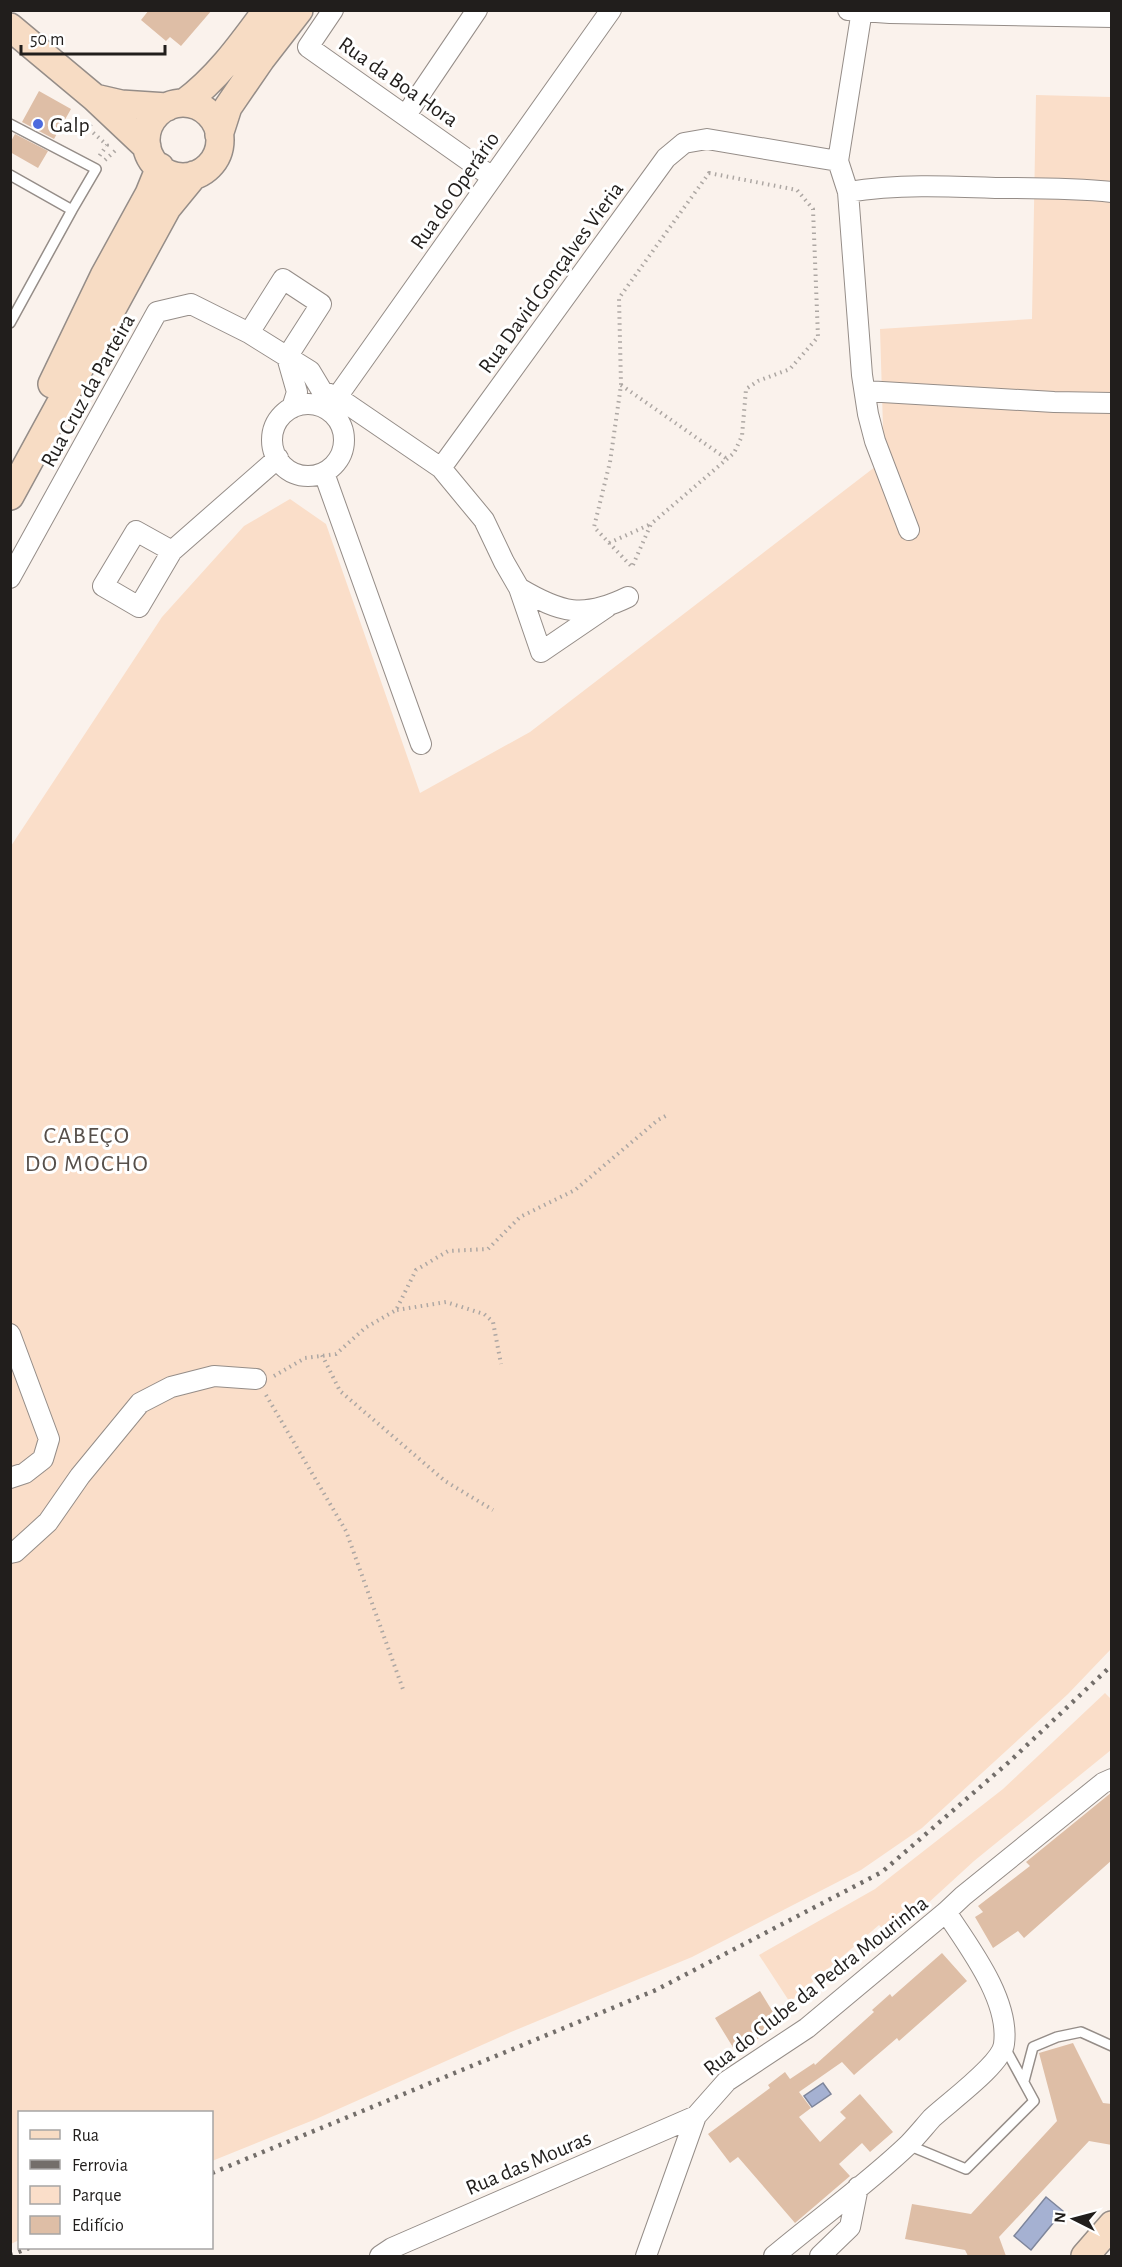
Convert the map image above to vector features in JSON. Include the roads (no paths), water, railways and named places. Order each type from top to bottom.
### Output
[{"type":"main road","points":[[10,468],[104,276],[149,194],[146,149],[151,123],[158,114],[200,92],[227,64],[267,10]]},
{"type":"main road","points":[[219,135],[228,107],[299,10]]},
{"type":"main road","points":[[13,35],[100,102],[174,175],[194,175]]},
{"type":"main road","points":[[10,496],[167,208],[194,175],[214,160],[219,148],[216,124],[210,114],[201,107],[100,102]]},
{"type":"main road","points":[[1085,2256],[1112,2225]]},
{"type":"street","name":"Rua da Boa Hora","points":[[333,10],[308,47],[492,177]]},
{"type":"street","points":[[406,115],[477,10]]},
{"type":"street","name":"Rua do Operário","points":[[329,402],[611,10]]},
{"type":"street","points":[[909,530],[875,441],[864,391],[848,192],[838,161],[857,11],[1112,17]]},
{"type":"street","name":"Rua David Gonçalves Vieria","points":[[441,468],[666,158],[684,143],[707,139],[838,161]]},
{"type":"street","points":[[848,192],[915,186],[1112,192]]},
{"type":"street","points":[[249,333],[283,279],[321,304],[287,357],[297,392],[292,408]]},
{"type":"street","name":"Rua Cruz da Parteira","points":[[10,578],[157,312],[191,304],[249,333],[310,371],[329,402]]},
{"type":"street","points":[[864,391],[1054,402],[1112,403]]},
{"type":"street","points":[[329,402],[341,423],[344,443],[340,459],[324,473],[303,476],[288,470],[274,452],[272,437],[280,417],[292,408],[329,402],[441,468],[484,520],[519,588],[541,652],[607,607],[628,597]]},
{"type":"street","points":[[172,551],[278,458]]},
{"type":"street","points":[[324,473],[421,744]]},
{"type":"street","points":[[519,588],[545,604],[577,612],[607,607]]},
{"type":"street","points":[[10,1334],[49,1439],[43,1460],[25,1473],[10,1478]]},
{"type":"street","points":[[10,1552],[15,1552],[48,1522],[80,1476],[140,1403],[171,1387],[214,1376],[256,1378]]},
{"type":"street","name":"Rua do Clube da Pedra Mourinha","points":[[646,2256],[696,2116],[727,2081],[807,2028],[963,1896],[1103,1783],[1112,1779]]},
{"type":"street","points":[[774,2256],[908,2145],[932,2119],[996,2061],[1004,2046],[1003,2017],[996,1999],[978,1960],[946,1912]]},
{"type":"street","name":"Rua das Mouras","points":[[380,2256],[403,2243],[696,2116]]},
{"type":"street","points":[[820,2256],[850,2227],[858,2187]]},
{"type":"lane","points":[[10,124],[94,168],[10,322]]},
{"type":"lane","points":[[10,175],[72,210]]},
{"type":"lane","points":[[1024,2081],[1033,2048],[1057,2037],[1081,2032],[1112,2046]]},
{"type":"lane","points":[[908,2145],[966,2169],[1034,2101],[1004,2046]]},
{"type":"water","points":[[823,2083],[831,2094],[812,2107],[804,2096]]},
{"type":"water","points":[[1046,2197],[1063,2211],[1031,2250],[1014,2236]]},
{"type":"railway","points":[[213,2173],[656,1990],[882,1872],[1009,1762],[1112,1665]]},
{"type":"railway","points":[[10,2255],[26,2249]]},
{"type":"place","name":"Galp","points":[[38,124]]},
{"type":"district","name":"CABEÇO DO MOCHO","points":[[87,1149]]}]
